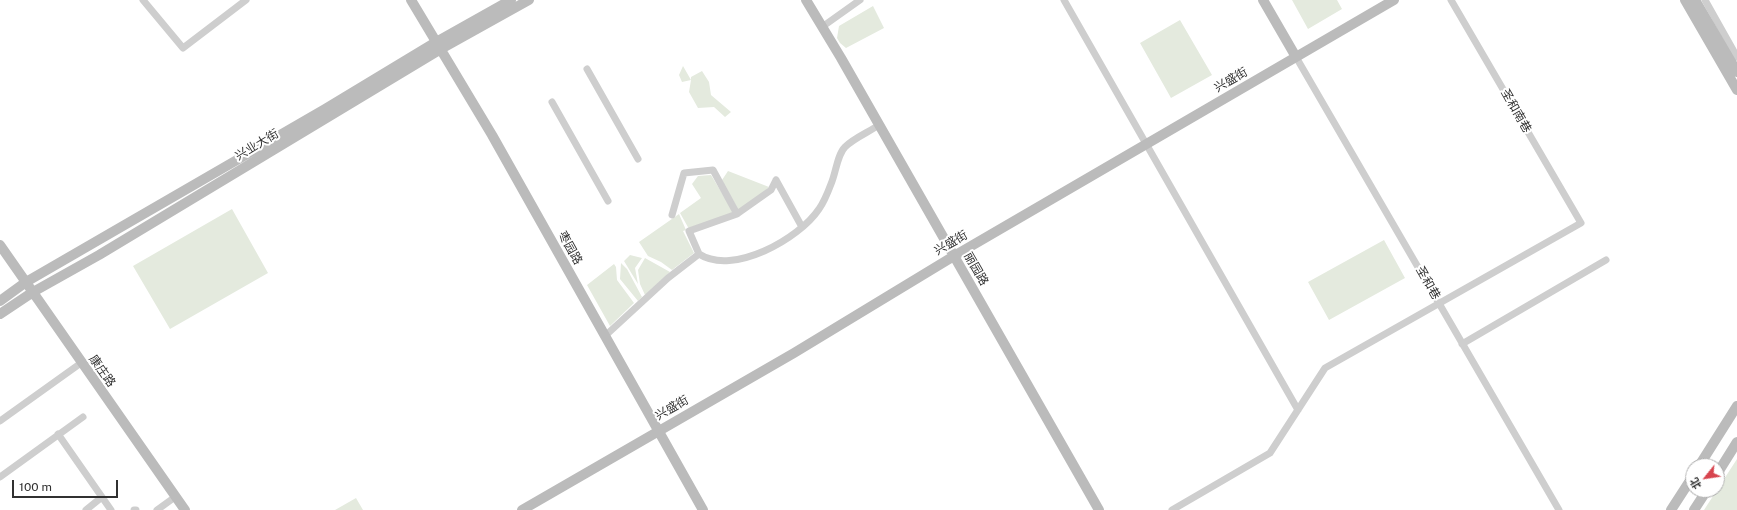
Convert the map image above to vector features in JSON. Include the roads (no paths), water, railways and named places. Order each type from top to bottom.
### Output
[{"type":"street","points":[[143,0],[183,48],[246,0]]},
{"type":"street","name":"枣园路","points":[[411,0],[492,135],[703,510]]},
{"type":"street","name":"兴业大街","points":[[0,314],[33,292],[99,255],[439,46],[511,0]]},
{"type":"street","name":"兴业大街","points":[[0,301],[26,282],[318,113],[439,46],[529,0]]},
{"type":"street","name":"丽园路","points":[[806,0],[1099,510]]},
{"type":"street","points":[[822,27],[860,0]]},
{"type":"street","points":[[1064,0],[1298,410]]},
{"type":"street","points":[[1263,0],[1296,57]]},
{"type":"street","name":"兴盛街","points":[[522,510],[794,353],[954,256],[1394,0]]},
{"type":"street","name":"圣和南巷","points":[[1439,303],[1581,223],[1451,0]]},
{"type":"street","points":[[1685,0],[1737,90]]},
{"type":"street","points":[[1695,0],[1737,72]]},
{"type":"street","points":[[1704,0],[1737,57]]},
{"type":"street","name":"圣和巷","points":[[1296,57],[1559,510]]},
{"type":"street","points":[[586,69],[638,159]]},
{"type":"street","points":[[552,102],[608,201]]},
{"type":"street","points":[[802,227],[776,180],[771,190],[737,214],[689,231],[699,254],[708,259],[724,261],[752,256],[780,244],[802,227],[819,209],[831,184],[845,147],[879,126]]},
{"type":"street","points":[[672,215],[684,173],[713,170],[737,214]]},
{"type":"street","name":"康庄路","points":[[0,245],[185,510]]},
{"type":"street","points":[[605,336],[668,278],[699,254]]},
{"type":"street","points":[[1462,344],[1606,260]]},
{"type":"street","points":[[1172,510],[1270,452],[1325,368],[1439,303]]},
{"type":"street","points":[[0,421],[81,363]]},
{"type":"street","points":[[1704,458],[1737,406]]},
{"type":"street","points":[[0,477],[82,417]]},
{"type":"street","points":[[58,434],[111,510]]},
{"type":"street","points":[[1725,461],[1737,442]]},
{"type":"street","points":[[1671,510],[1685,488]]},
{"type":"street","points":[[86,510],[102,497]]},
{"type":"street","points":[[157,510],[175,497]]},
{"type":"street","points":[[1694,510],[1702,498]]}]
